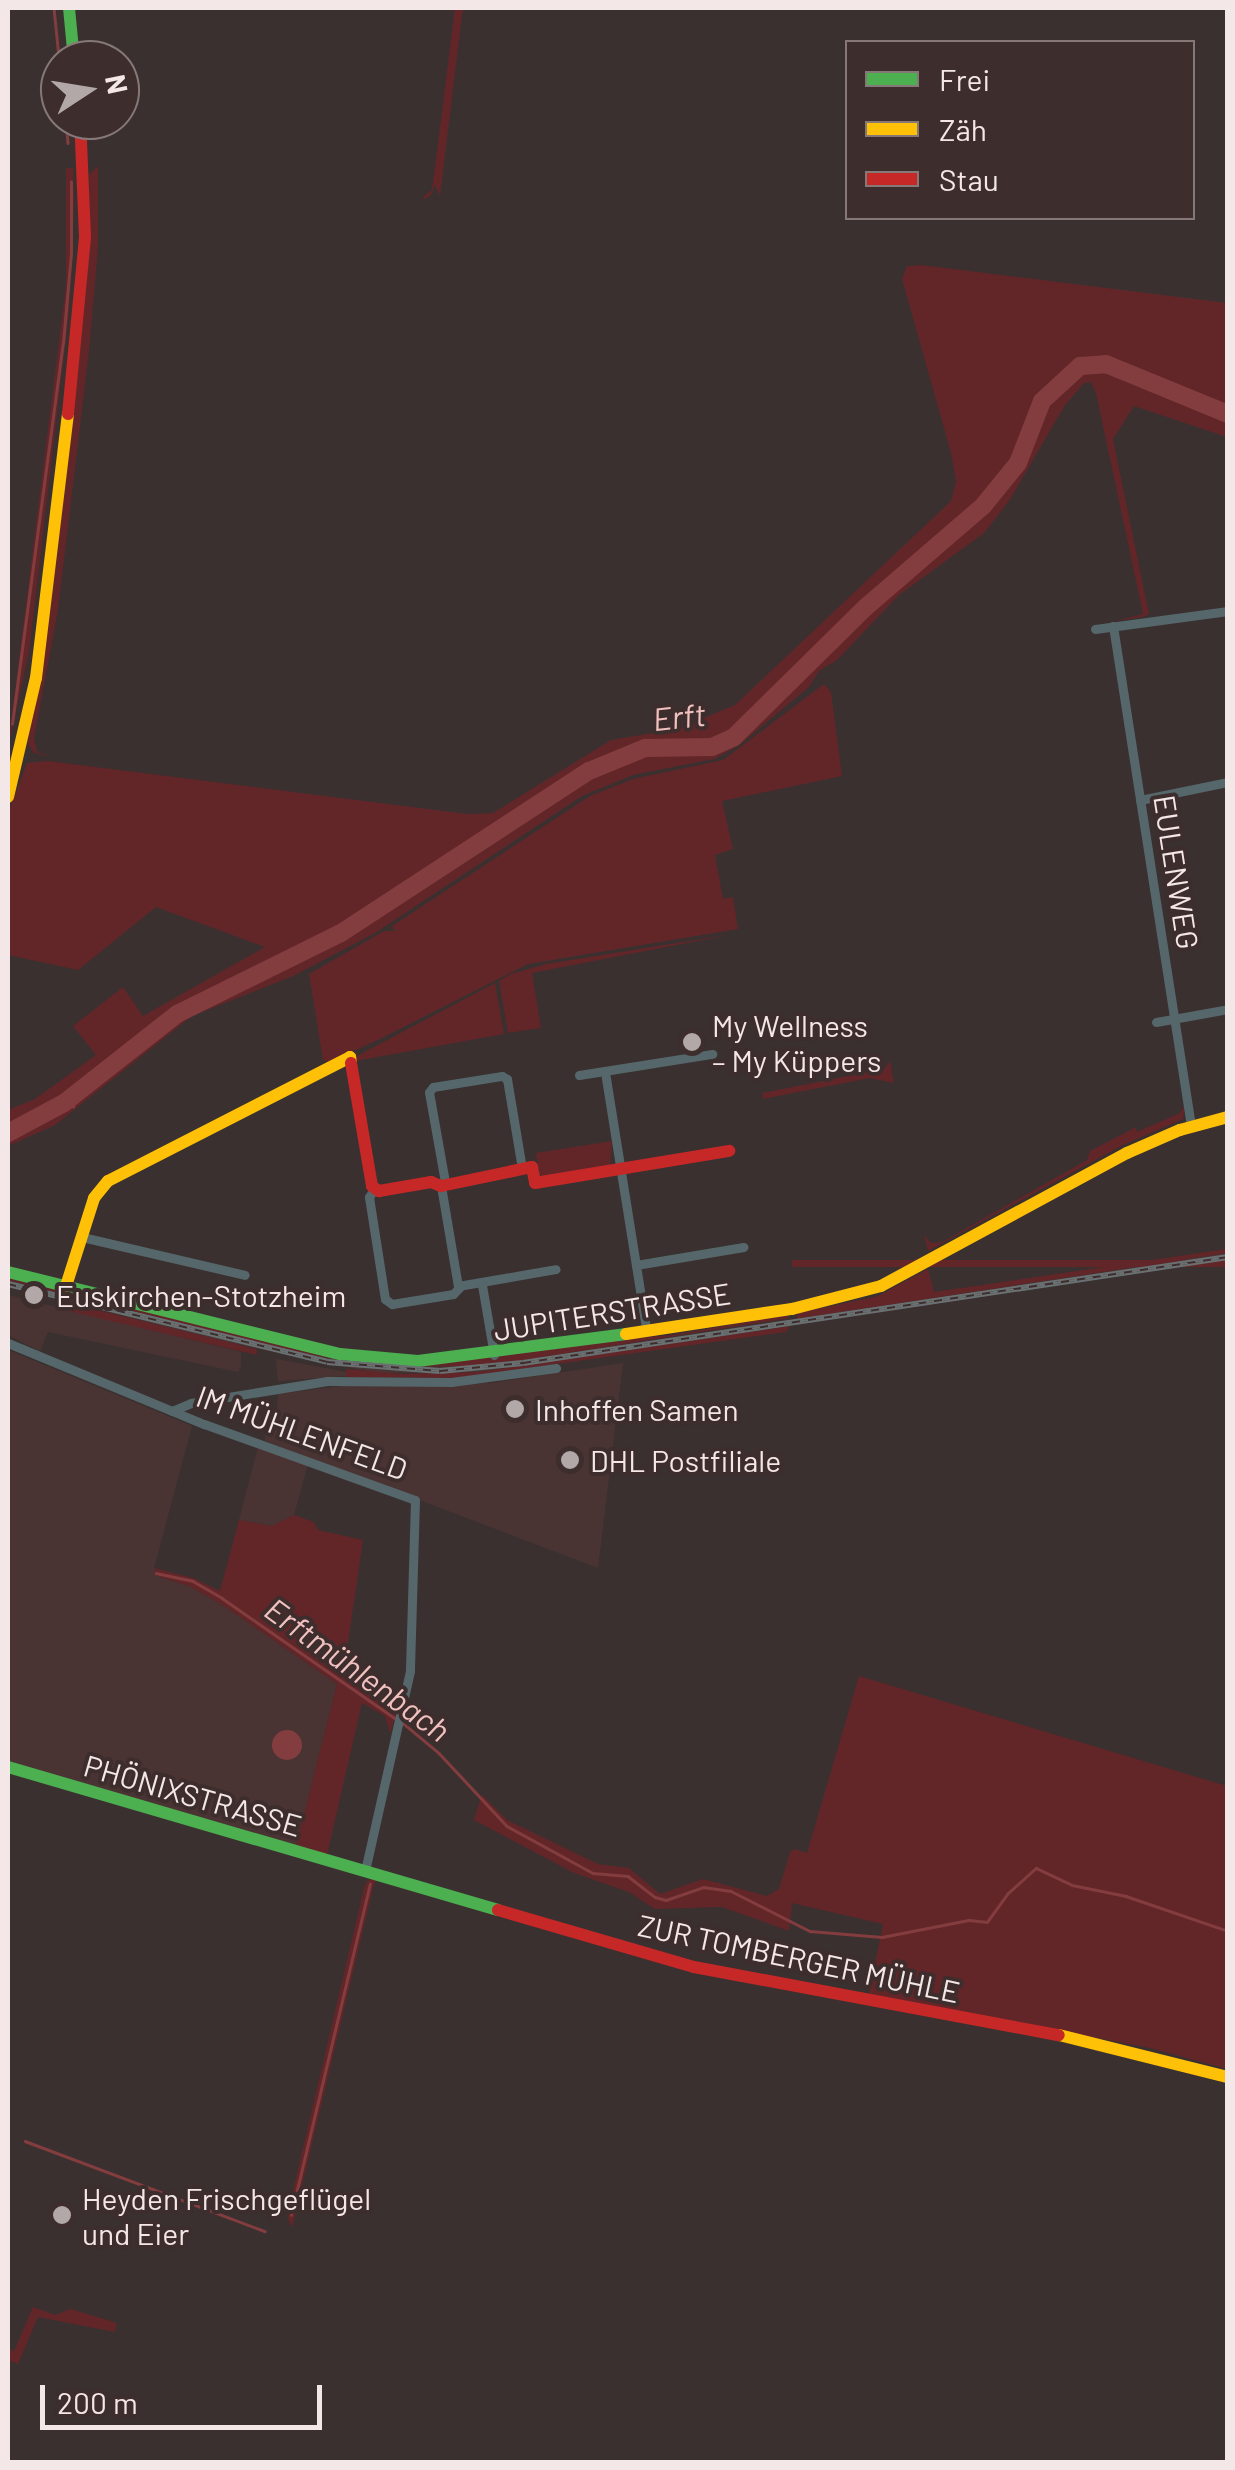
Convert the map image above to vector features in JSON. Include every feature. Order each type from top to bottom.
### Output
[{"type":"street","points":[[68,8],[72,40]]},
{"type":"street","points":[[8,797],[36,678],[79,323],[85,237],[81,140]]},
{"type":"street","points":[[1096,629],[1228,610]]},
{"type":"street","name":"EULENWEG","points":[[1113,626],[1191,1126]]},
{"type":"street","points":[[1140,800],[1228,782]]},
{"type":"street","points":[[1156,1022],[1228,1008]]},
{"type":"street","points":[[579,1075],[712,1054]]},
{"type":"street","points":[[66,1286],[94,1198],[108,1182],[350,1057],[375,1188],[369,1197],[385,1299],[392,1304],[454,1294],[460,1287],[556,1269]]},
{"type":"street","points":[[605,1072],[646,1329]]},
{"type":"street","points":[[460,1287],[454,1275],[429,1092],[433,1087],[507,1079],[522,1169]]},
{"type":"street","name":"JUPITERSTRASSE","points":[[8,1272],[352,1356],[418,1361],[494,1354],[792,1309],[881,1286],[1127,1154],[1191,1126],[1228,1117]]},
{"type":"street","points":[[375,1188],[443,1184],[532,1167],[535,1183],[729,1150]]},
{"type":"street","points":[[82,1237],[245,1274]]},
{"type":"street","points":[[636,1266],[744,1247]]},
{"type":"street","points":[[482,1285],[494,1354]]},
{"type":"street","name":"IM MÜHLENFELD","points":[[8,1343],[172,1411],[414,1500],[411,1657],[365,1870]]},
{"type":"street","points":[[172,1411],[191,1402],[327,1381],[450,1382],[556,1368]]},
{"type":"street","name":"PHÖNIXSTRASSE","points":[[8,1767],[365,1870]]},
{"type":"street","name":"ZUR TOMBERGER MÜHLE","points":[[365,1870],[694,1966],[1093,2042],[1228,2077]]},
{"type":"shaded area","points":[[455,8],[463,8],[440,196],[435,185],[431,195],[421,199],[432,190]]},
{"type":"shaded area","points":[[98,166],[98,248],[89,351],[58,610],[34,738],[37,752],[51,757],[34,753],[28,744],[90,229],[89,175]]},
{"type":"shaded area","points":[[66,168],[73,168],[74,203],[69,312],[29,652],[8,747],[66,286]]},
{"type":"shaded area","points":[[907,266],[1227,303],[1227,437],[1134,406],[1113,439],[1149,614],[1115,621],[1143,614],[1096,393],[1091,382],[1084,383],[1065,405],[1009,501],[984,533],[899,595],[837,660],[819,671],[809,687],[738,746],[714,759],[633,775],[582,796],[375,933],[293,976],[192,1016],[55,1125],[8,1146],[8,1110],[35,1099],[96,1055],[73,1026],[123,987],[143,1016],[265,947],[156,907],[78,970],[8,955],[8,813],[27,763],[48,761],[467,814],[493,813],[611,740],[678,729],[735,705],[951,501],[956,481],[951,453],[902,279]]},
{"type":"shaded area","points":[[824,684],[831,692],[842,776],[722,801],[733,849],[715,855],[723,899],[733,897],[738,929],[528,964],[380,1039],[329,1062],[323,1060],[309,974],[384,931],[395,931],[392,926],[590,796],[633,779],[723,760]]},
{"type":"shaded area","points":[[733,934],[532,973],[541,1028],[508,1033],[499,981],[511,974],[546,964]]},
{"type":"shaded area","points":[[495,983],[504,1034],[355,1061],[355,1057]]},
{"type":"shaded area","points":[[890,1061],[894,1083],[870,1078],[763,1099],[762,1093],[884,1069]]},
{"type":"shaded area","points":[[1185,1105],[1183,1119],[1123,1145],[928,1251],[924,1235],[931,1243],[942,1242],[1087,1160],[1090,1151],[1136,1127],[1137,1132],[1180,1113]]},
{"type":"shaded area","points":[[612,1141],[610,1165],[544,1177],[539,1174],[536,1153]]},
{"type":"shaded area","points":[[1227,1249],[1227,1253],[796,1319],[799,1313],[878,1296],[928,1269],[934,1292]]},
{"type":"shaded area","points":[[1227,1253],[1227,1260],[797,1325],[796,1319]]},
{"type":"shaded area","points":[[792,1260],[1227,1260],[1227,1267],[792,1267]]},
{"type":"shaded area","points":[[8,1276],[362,1363],[672,1335],[787,1315],[790,1318],[485,1366],[381,1367],[295,1352],[8,1280]]},
{"type":"shaded area","points":[[8,1280],[295,1352],[381,1367],[485,1366],[790,1319],[790,1326],[479,1372],[376,1373],[212,1339],[8,1286]]},
{"type":"shaded area","points":[[8,1295],[241,1352],[241,1366],[238,1372],[48,1332],[40,1351],[8,1335]]},
{"type":"shaded area","points":[[69,1303],[256,1349],[257,1355],[68,1311]]},
{"type":"shaded area","points":[[790,1326],[786,1332],[456,1378],[346,1377],[346,1369],[401,1374],[479,1372]]},
{"type":"shaded area","points":[[8,1350],[192,1426],[154,1568],[157,1576],[189,1586],[224,1606],[337,1684],[296,1846],[8,1762]]},
{"type":"shaded area","points":[[276,1359],[346,1372],[346,1376],[278,1381]]},
{"type":"shaded area","points":[[623,1363],[598,1568],[265,1441],[265,1431],[276,1427],[278,1394],[341,1386],[492,1383]]},
{"type":"shaded area","points":[[258,1447],[308,1464],[294,1515],[272,1526],[239,1520]]},
{"type":"shaded area","points":[[294,1515],[314,1522],[318,1530],[363,1540],[343,1677],[397,1712],[390,1733],[385,1716],[362,1703],[327,1855],[296,1846],[337,1684],[224,1606],[189,1586],[157,1576],[154,1568],[193,1578],[220,1591],[239,1520],[272,1526]]},
{"type":"shaded area","points":[[859,1676],[1227,1786],[1227,2069],[1150,2048],[869,1994],[883,1924],[792,1903],[789,1931],[722,1907],[655,1909],[629,1892],[574,1873],[474,1820],[482,1795],[507,1820],[598,1864],[629,1868],[660,1894],[703,1879],[767,1896],[779,1889],[790,1852],[795,1849],[807,1853]]},
{"type":"shaded area","points":[[287,1730],[301,1739],[302,1745],[293,1759],[287,1760],[273,1751],[272,1745],[281,1731]]},
{"type":"shaded area","points":[[377,1878],[292,2228],[288,2219],[292,2195],[364,1888],[368,1880]]},
{"type":"shaded area","points":[[33,2307],[55,2315],[71,2309],[117,2323],[115,2332],[38,2317],[18,2364],[8,2360],[8,2349],[14,2351]]},
{"type":"waterway","points":[[54,8],[57,40]]},
{"type":"waterway","points":[[12,724],[63,343],[71,253],[71,182]]},
{"type":"waterway","name":"Erft","points":[[8,1133],[64,1103],[177,1014],[341,933],[589,771],[645,748],[712,747],[734,737],[866,607],[983,506],[1018,463],[1042,401],[1080,366],[1106,364],[1228,414]]},
{"type":"waterway","points":[[73,1107],[74,1095]]},
{"type":"waterway","name":"Erftmühlenbach","points":[[156,1573],[193,1581],[222,1598],[396,1719]]},
{"type":"waterway","name":"Erftmühlenbach","points":[[403,1723],[439,1753],[507,1826],[593,1873],[628,1876],[655,1897],[666,1900],[703,1887],[731,1891],[810,1931],[882,1937],[969,1920],[987,1922],[1007,1894],[1036,1868],[1072,1885],[1126,1896],[1228,1931]]},
{"type":"waterway","points":[[291,2215],[370,1884]]},
{"type":"waterway","points":[[25,2141],[265,2231]]},
{"type":"railway","points":[[8,1284],[327,1362],[440,1371],[523,1363],[1228,1257]]},
{"type":"traffic: fast","points":[[69,8],[72,40]]},
{"type":"traffic: fast","points":[[8,1272],[340,1354],[418,1361],[626,1334]]},
{"type":"traffic: fast","points":[[8,1767],[498,1910]]},
{"type":"traffic: slow","points":[[8,797],[36,678],[68,414]]},
{"type":"traffic: slow","points":[[66,1286],[94,1198],[108,1181],[350,1057],[351,1063]]},
{"type":"traffic: slow","points":[[626,1334],[792,1309],[881,1286],[1127,1153],[1180,1130],[1228,1117]]},
{"type":"traffic: slow","points":[[1059,2035],[1228,2077]]},
{"type":"traffic: jam","points":[[68,414],[85,237],[81,140]]},
{"type":"traffic: jam","points":[[351,1063],[372,1186],[379,1191],[431,1182],[441,1186],[532,1167],[535,1183],[729,1151]]},
{"type":"traffic: jam","points":[[498,1910],[694,1967],[1059,2035]]},
{"type":"place","name":"My Wellness – My Küppers","points":[[692,1042]]},
{"type":"place","name":"Euskirchen-Stotzheim","points":[[34,1295]]},
{"type":"place","name":"Inhoffen Samen","points":[[515,1409]]},
{"type":"place","name":"DHL Postfiliale","points":[[570,1460]]},
{"type":"place","name":"Heyden Frischgeflügel und Eier","points":[[62,2215]]}]
